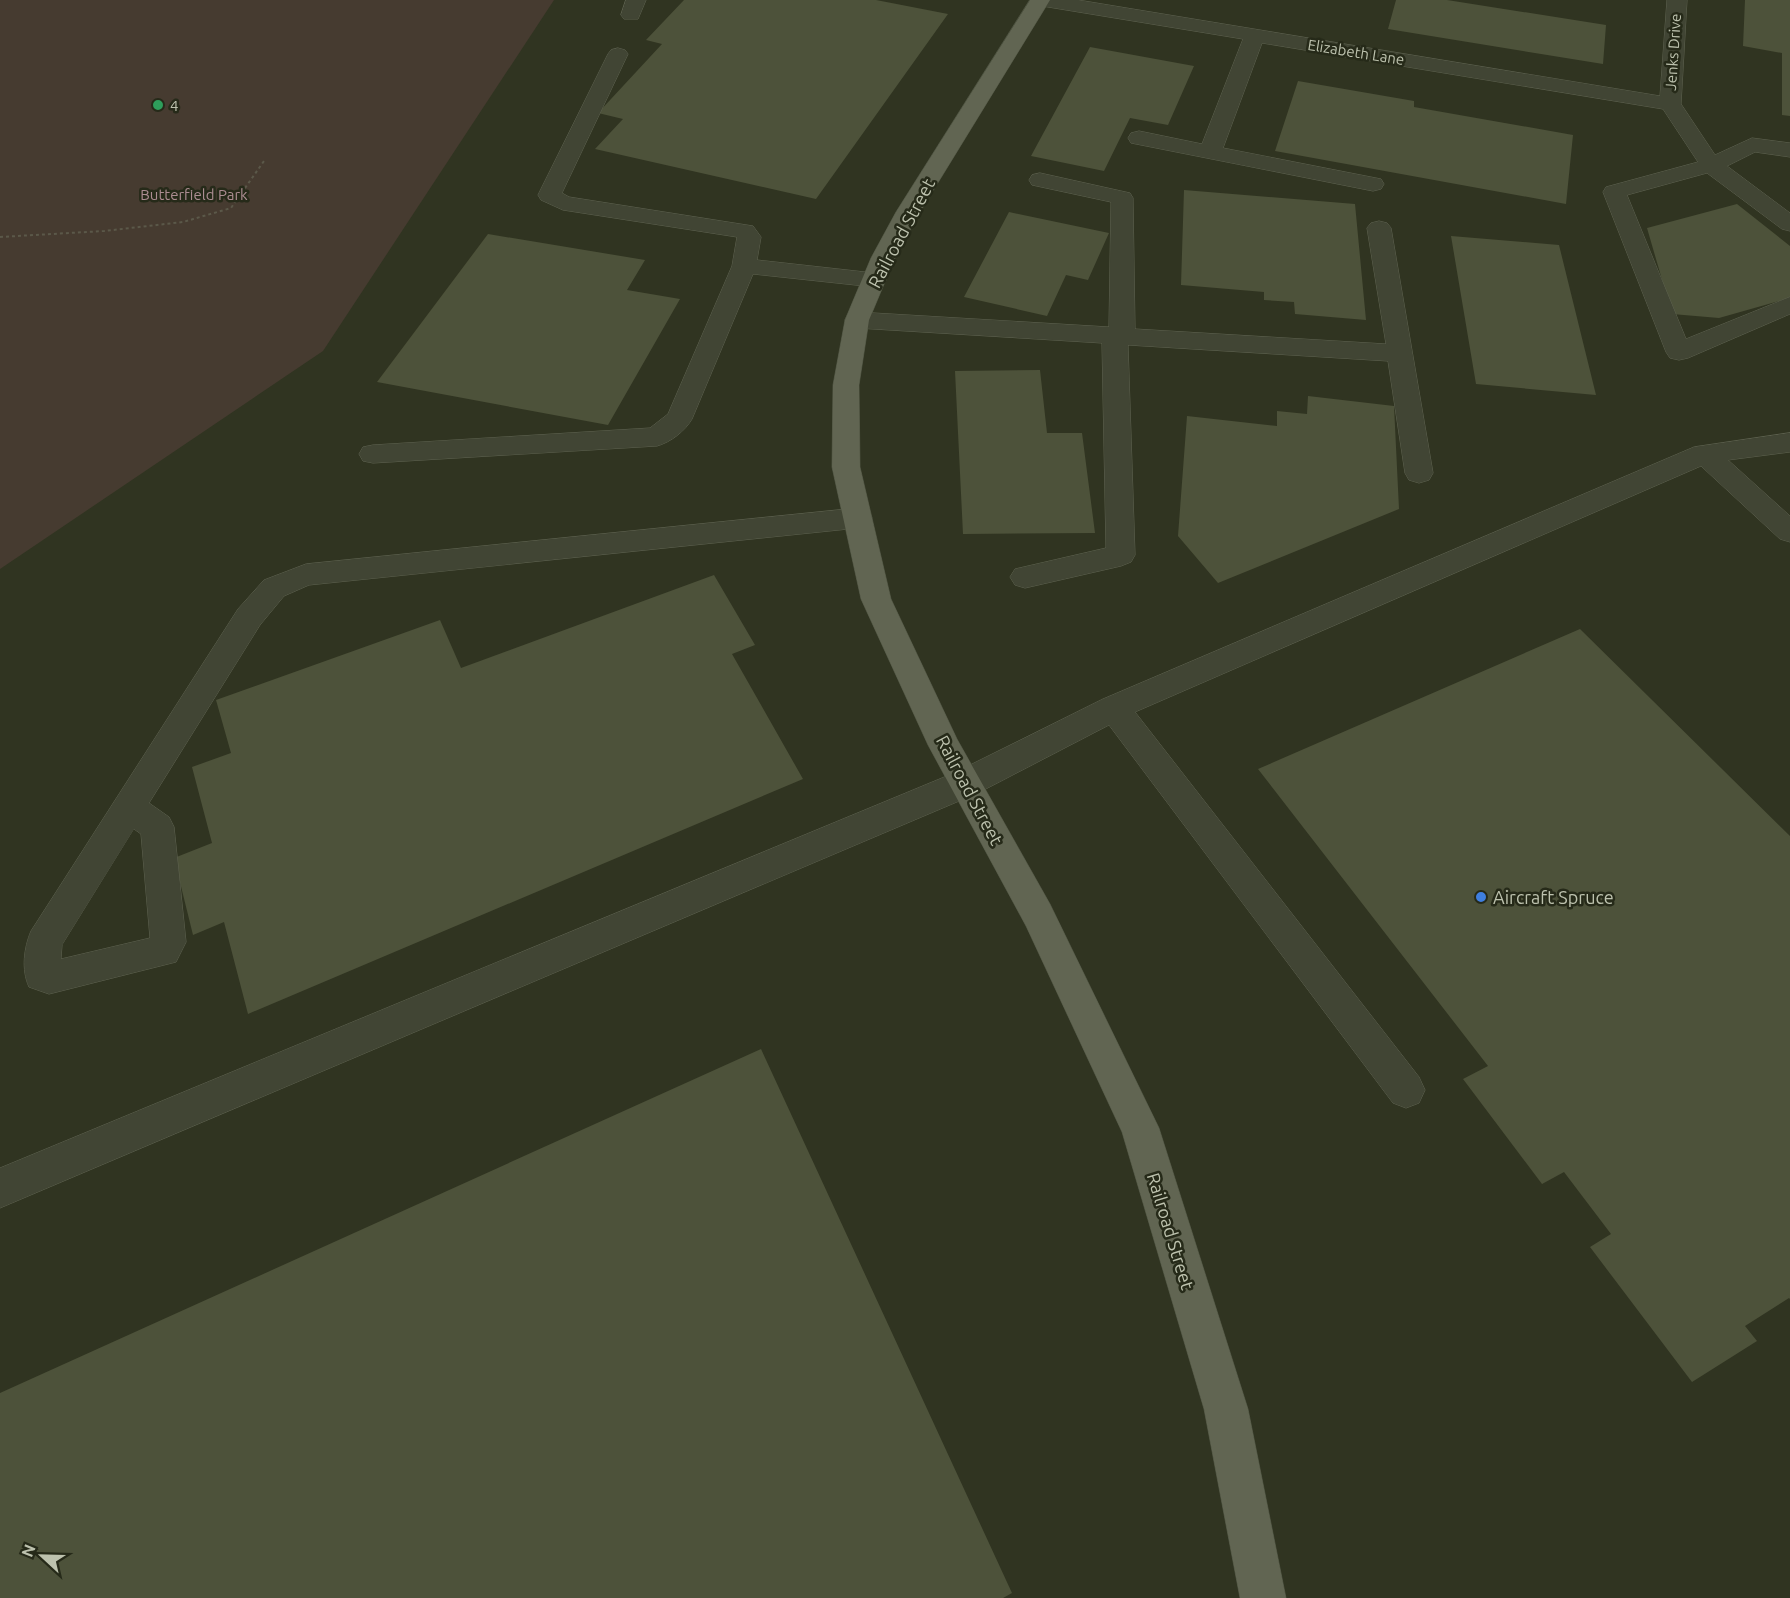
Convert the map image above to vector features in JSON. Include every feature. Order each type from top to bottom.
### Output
[{"type":"main road","name":"Railroad Street","points":[[1041,0],[908,212],[883,258],[857,320],[846,385],[846,467],[876,599],[944,745],[1038,915],[1140,1128],[1226,1409],[1263,1598]]},
{"type":"street","name":"Elizabeth Lane","points":[[1041,0],[1670,104]]},
{"type":"street","name":"Jenks Drive","points":[[1670,104],[1677,0]]},
{"type":"street","points":[[1210,152],[1255,35]]},
{"type":"street","points":[[373,454],[657,437],[678,419],[744,266],[749,237],[745,231],[563,203],[549,195],[618,54]]},
{"type":"street","points":[[1670,104],[1712,165],[1790,224]]},
{"type":"street","points":[[1139,138],[1373,184]]},
{"type":"street","points":[[1790,150],[1752,145],[1712,165],[1614,192],[1678,352],[1790,305]]},
{"type":"street","points":[[1025,577],[1121,555],[1118,338],[1122,198],[1040,180]]},
{"type":"street","points":[[1379,228],[1419,473]]},
{"type":"street","points":[[744,266],[874,280]]},
{"type":"street","points":[[857,320],[1118,338],[1400,353]]},
{"type":"street","points":[[0,1188],[966,783],[1114,708],[1704,454],[1790,442]]},
{"type":"street","points":[[1704,454],[1790,532]]},
{"type":"street","points":[[129,807],[157,827],[168,942],[163,951],[49,978],[42,975],[44,942],[249,616],[274,588],[306,575],[858,518]]},
{"type":"street","points":[[1114,708],[1406,1090]]},
{"type":"path","points":[[0,237],[104,231],[183,222],[231,208],[264,161]]},
{"type":"green space","name":"Butterfield Park","points":[[0,0],[554,0],[323,351],[0,569]]},
{"type":"building","points":[[684,0],[876,0],[948,14],[816,199],[595,149],[623,119],[598,113],[662,44],[646,40]]},
{"type":"building","points":[[1396,0],[1447,0],[1606,25],[1603,64],[1388,29]]},
{"type":"building","points":[[1745,0],[1790,0],[1790,116],[1782,115],[1782,53],[1743,46]]},
{"type":"building","points":[[1090,47],[1194,66],[1168,125],[1130,118],[1104,171],[1031,156]]},
{"type":"building","points":[[1298,81],[1414,101],[1414,107],[1573,135],[1566,204],[1275,151]]},
{"type":"building","points":[[1184,190],[1355,204],[1366,320],[1295,314],[1294,302],[1264,300],[1264,292],[1181,285]]},
{"type":"building","points":[[1737,204],[1790,246],[1790,298],[1719,318],[1672,314],[1647,228]]},
{"type":"building","points":[[1009,212],[1109,233],[1088,280],[1066,275],[1047,316],[964,297]]},
{"type":"building","points":[[488,234],[645,260],[627,290],[680,299],[608,425],[377,382]]},
{"type":"building","points":[[1451,236],[1559,245],[1596,395],[1476,384]]},
{"type":"building","points":[[1040,370],[1047,433],[1082,433],[1095,533],[963,534],[955,371]]},
{"type":"building","points":[[1308,396],[1394,406],[1399,509],[1218,583],[1178,536],[1187,416],[1277,426],[1277,411],[1307,414]]},
{"type":"building","points":[[714,575],[755,645],[732,654],[803,779],[248,1014],[224,922],[193,935],[174,858],[212,843],[192,767],[231,753],[216,700],[440,620],[461,668]]},
{"type":"building","points":[[1580,629],[1790,836],[1790,1299],[1745,1326],[1757,1341],[1692,1382],[1590,1247],[1611,1234],[1564,1172],[1542,1184],[1463,1079],[1488,1066],[1258,769]]},
{"type":"building","points":[[761,1049],[1012,1593],[1003,1598],[0,1598],[0,1393]]},
{"type":"place","name":"4","points":[[158,105]]},
{"type":"place","name":"Aircraft Spruce","points":[[1481,897]]}]
